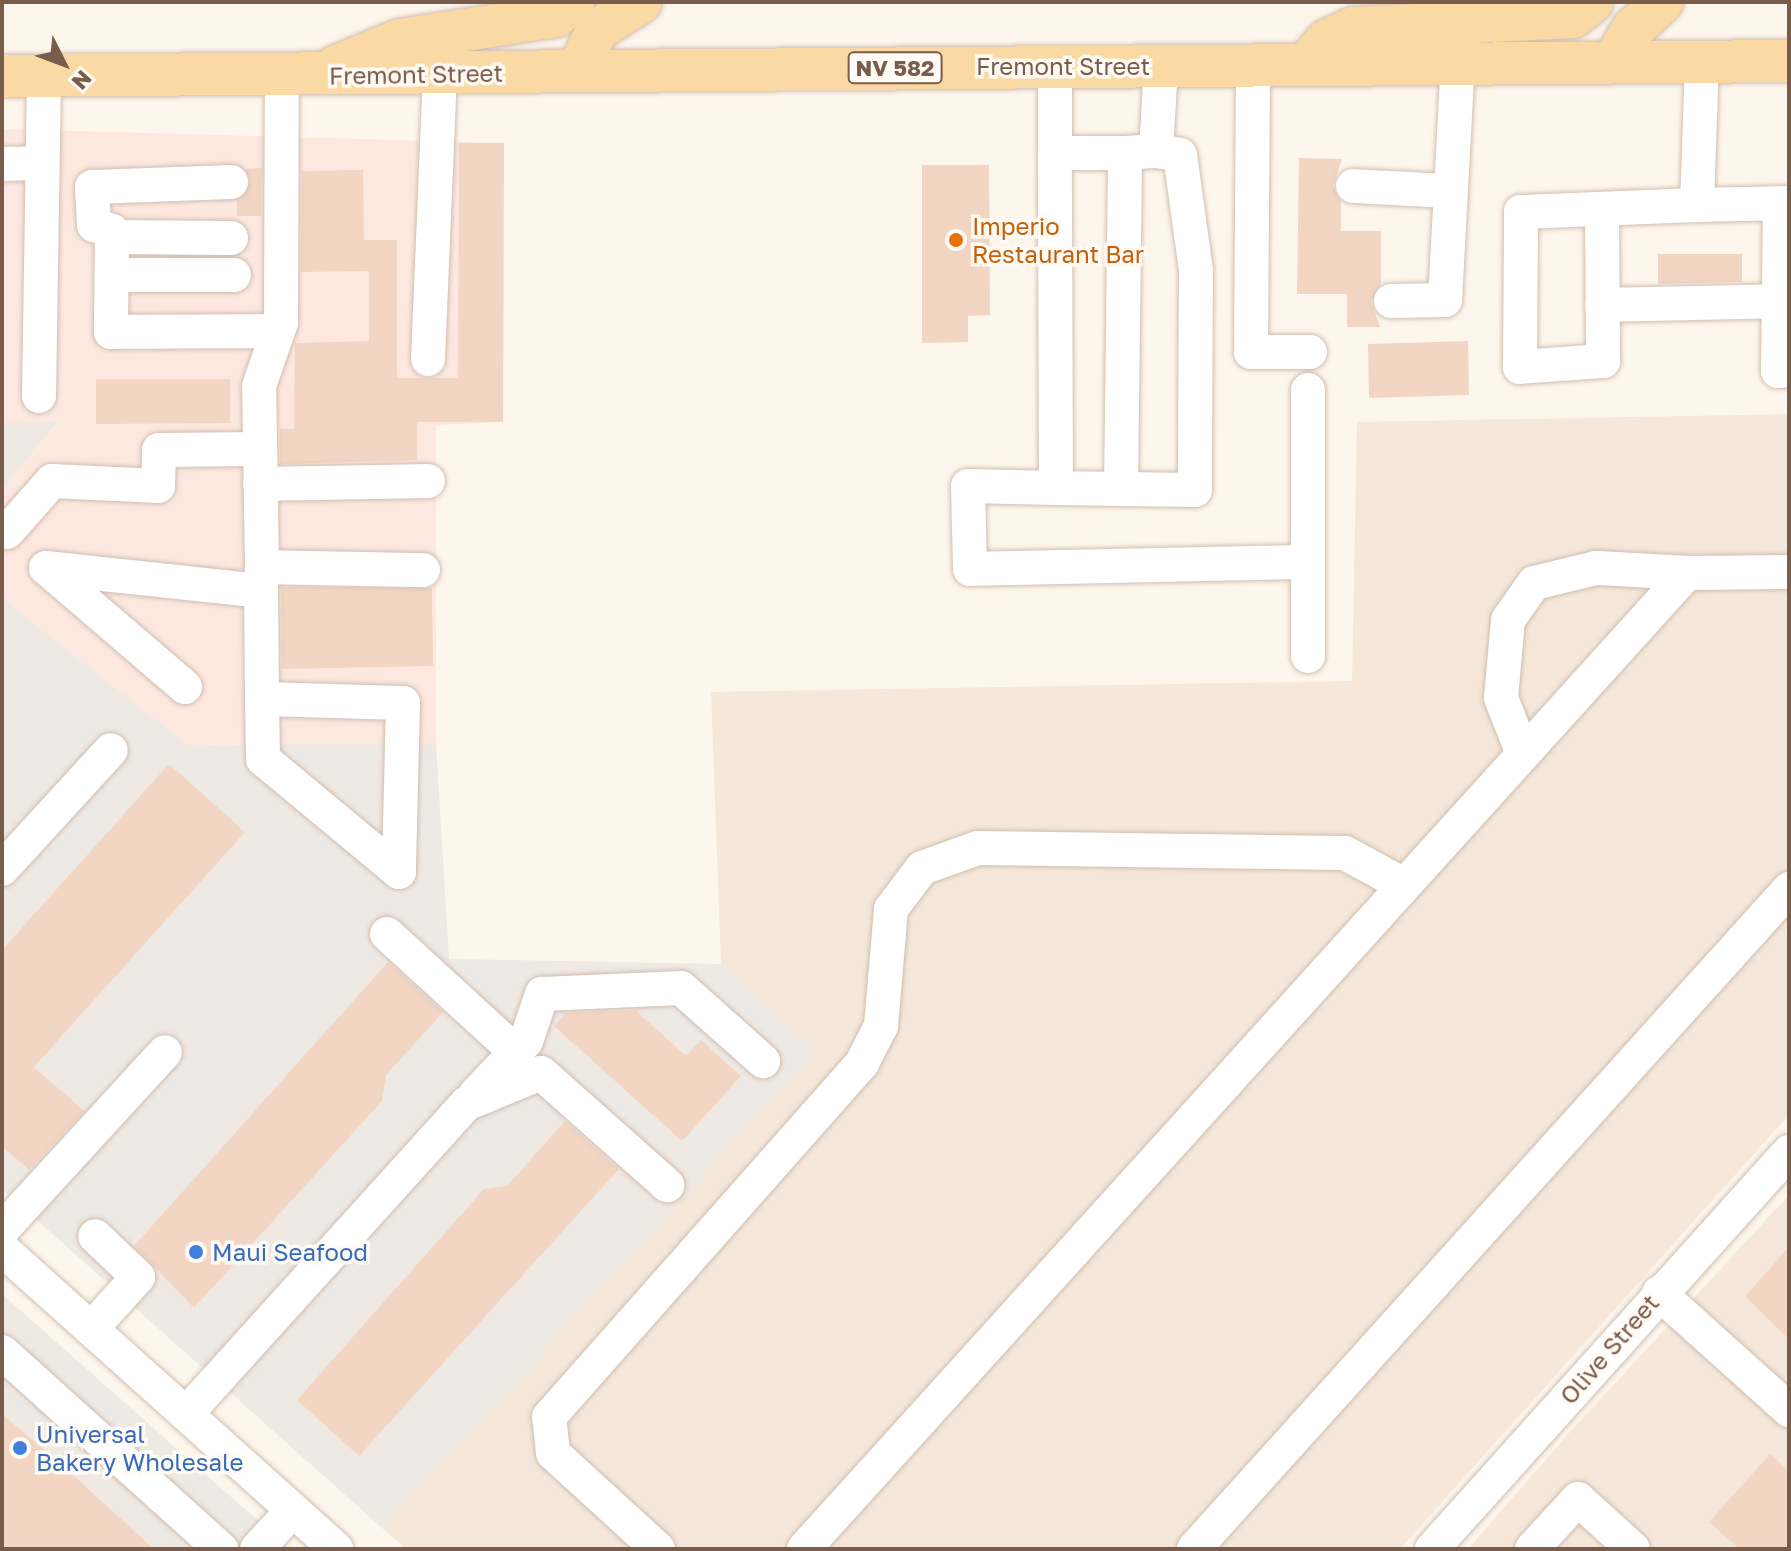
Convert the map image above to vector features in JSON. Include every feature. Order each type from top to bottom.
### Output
[{"type":"main road","points":[[297,76],[400,40],[556,16],[573,2]]},
{"type":"main road","points":[[578,71],[597,30],[641,2]]},
{"type":"main road","points":[[1306,65],[1326,41],[1354,28],[1573,17],[1592,2]]},
{"type":"main road","points":[[1613,62],[1633,29],[1662,2]]},
{"type":"main road","name":"Fremont Street","points":[[2,76],[297,76],[1789,61]]},
{"type":"street","points":[[1697,205],[1702,62]]},
{"type":"street","points":[[1391,301],[1445,300],[1458,63]]},
{"type":"street","points":[[1055,66],[1056,488]]},
{"type":"street","points":[[1121,489],[1140,152],[1161,66]]},
{"type":"street","points":[[1253,66],[1251,352],[1310,352]]},
{"type":"street","points":[[428,359],[440,74]]},
{"type":"street","points":[[39,396],[44,76]]},
{"type":"street","points":[[262,699],[403,703],[399,872],[263,759],[262,699],[262,579],[259,386],[278,331],[297,76]]},
{"type":"street","points":[[1055,153],[1180,155],[1196,271],[1195,490],[968,486],[970,569],[1308,562]]},
{"type":"street","points":[[2,164],[42,163]]},
{"type":"street","points":[[231,182],[92,187],[94,225],[112,231],[111,332],[278,331]]},
{"type":"street","points":[[1353,186],[1450,191]]},
{"type":"street","points":[[1602,211],[1603,361],[1520,367],[1521,212],[1784,204],[1784,302],[1778,371],[1789,370]]},
{"type":"street","points":[[112,237],[231,238]]},
{"type":"street","points":[[112,275],[234,275]]},
{"type":"street","points":[[1602,305],[1784,302]]},
{"type":"street","points":[[1308,390],[1308,656]]},
{"type":"street","points":[[7,532],[52,481],[158,486],[159,450],[260,449]]},
{"type":"street","points":[[260,484],[428,481]]},
{"type":"street","points":[[185,687],[46,568],[262,579],[423,570]]},
{"type":"street","points":[[1523,754],[1501,698],[1508,620],[1534,583],[1596,568],[1687,573],[1789,572]]},
{"type":"street","points":[[804,1549],[1687,573]]},
{"type":"street","points":[[2,869],[111,750]]},
{"type":"street","points":[[658,1549],[553,1453],[549,1417],[862,1063],[881,1026],[891,909],[922,868],[978,848],[1345,853],[1404,885]]},
{"type":"street","points":[[1194,1549],[1789,889]]},
{"type":"street","points":[[387,934],[516,1052]]},
{"type":"street","points":[[186,1414],[526,1041],[542,994],[681,988],[763,1061]]},
{"type":"street","points":[[2,1230],[165,1052]]},
{"type":"street","points":[[466,1104],[541,1073],[667,1185]]},
{"type":"street","name":"Olive Street","points":[[1432,1549],[1789,1152]]},
{"type":"street","points":[[91,1329],[138,1277],[95,1236]]},
{"type":"street","points":[[2,1249],[336,1549]]},
{"type":"street","points":[[1659,1293],[1789,1410]]},
{"type":"street","points":[[2,1352],[221,1549]]},
{"type":"street","points":[[1532,1549],[1578,1499],[1633,1549]]},
{"type":"street","points":[[257,1549],[293,1510]]},
{"type":"shaded area","points":[[2,129],[504,143],[503,422],[436,425],[436,743],[188,745],[2,598],[2,489],[59,423],[2,423]]},
{"type":"shaded area","points":[[1789,414],[1789,1115],[1400,1549],[406,1549],[382,1528],[817,1050],[721,964],[711,692],[1352,681],[1357,422]]},
{"type":"shaded area","points":[[59,422],[2,489],[2,423]]},
{"type":"shaded area","points":[[2,598],[188,745],[436,743],[449,959],[721,964],[818,1050],[382,1528],[2,1189]]},
{"type":"shaded area","points":[[1789,1195],[1789,1549],[1468,1549],[1568,1434]]},
{"type":"shaded area","points":[[2,1294],[290,1549],[2,1549]]},
{"type":"building","points":[[459,143],[504,143],[503,422],[417,422],[417,460],[280,464],[280,429],[294,429],[295,343],[369,341],[369,271],[301,272],[302,171],[363,170],[364,240],[397,240],[397,378],[458,378]]},
{"type":"building","points":[[1299,158],[1342,159],[1333,186],[1341,202],[1341,231],[1381,231],[1381,284],[1371,301],[1380,327],[1347,327],[1347,294],[1297,294]]},
{"type":"building","name":"Imperio Restaurant Bar","points":[[922,165],[989,165],[990,315],[968,316],[968,342],[922,343]]},
{"type":"building","points":[[262,168],[261,216],[237,216],[237,200],[251,182],[245,169]]},
{"type":"building","points":[[1658,254],[1742,254],[1742,282],[1658,284]]},
{"type":"building","points":[[1468,341],[1469,395],[1369,398],[1368,344]]},
{"type":"building","points":[[96,379],[230,379],[230,423],[96,424]]},
{"type":"building","points":[[281,587],[432,588],[433,666],[282,669]]},
{"type":"building","points":[[169,764],[245,832],[34,1067],[84,1111],[29,1170],[2,1146],[2,950]]},
{"type":"building","points":[[388,962],[443,1012],[386,1075],[382,1101],[194,1308],[134,1246]]},
{"type":"building","points":[[635,1010],[686,1056],[701,1040],[741,1076],[682,1141],[554,1026],[566,1013]]},
{"type":"building","points":[[565,1121],[619,1169],[359,1456],[297,1400],[484,1189],[507,1186]]},
{"type":"building","points":[[1789,1247],[1789,1339],[1745,1296]]},
{"type":"building","points":[[2,1414],[64,1467],[154,1549],[2,1549]]},
{"type":"building","points":[[1770,1454],[1789,1471],[1789,1549],[1740,1549],[1709,1522]]},
{"type":"place","name":"Imperio Restaurant Bar","points":[[956,240]]},
{"type":"place","name":"Maui Seafood","points":[[196,1252]]},
{"type":"place","name":"Universal Bakery Wholesale","points":[[20,1448]]}]
